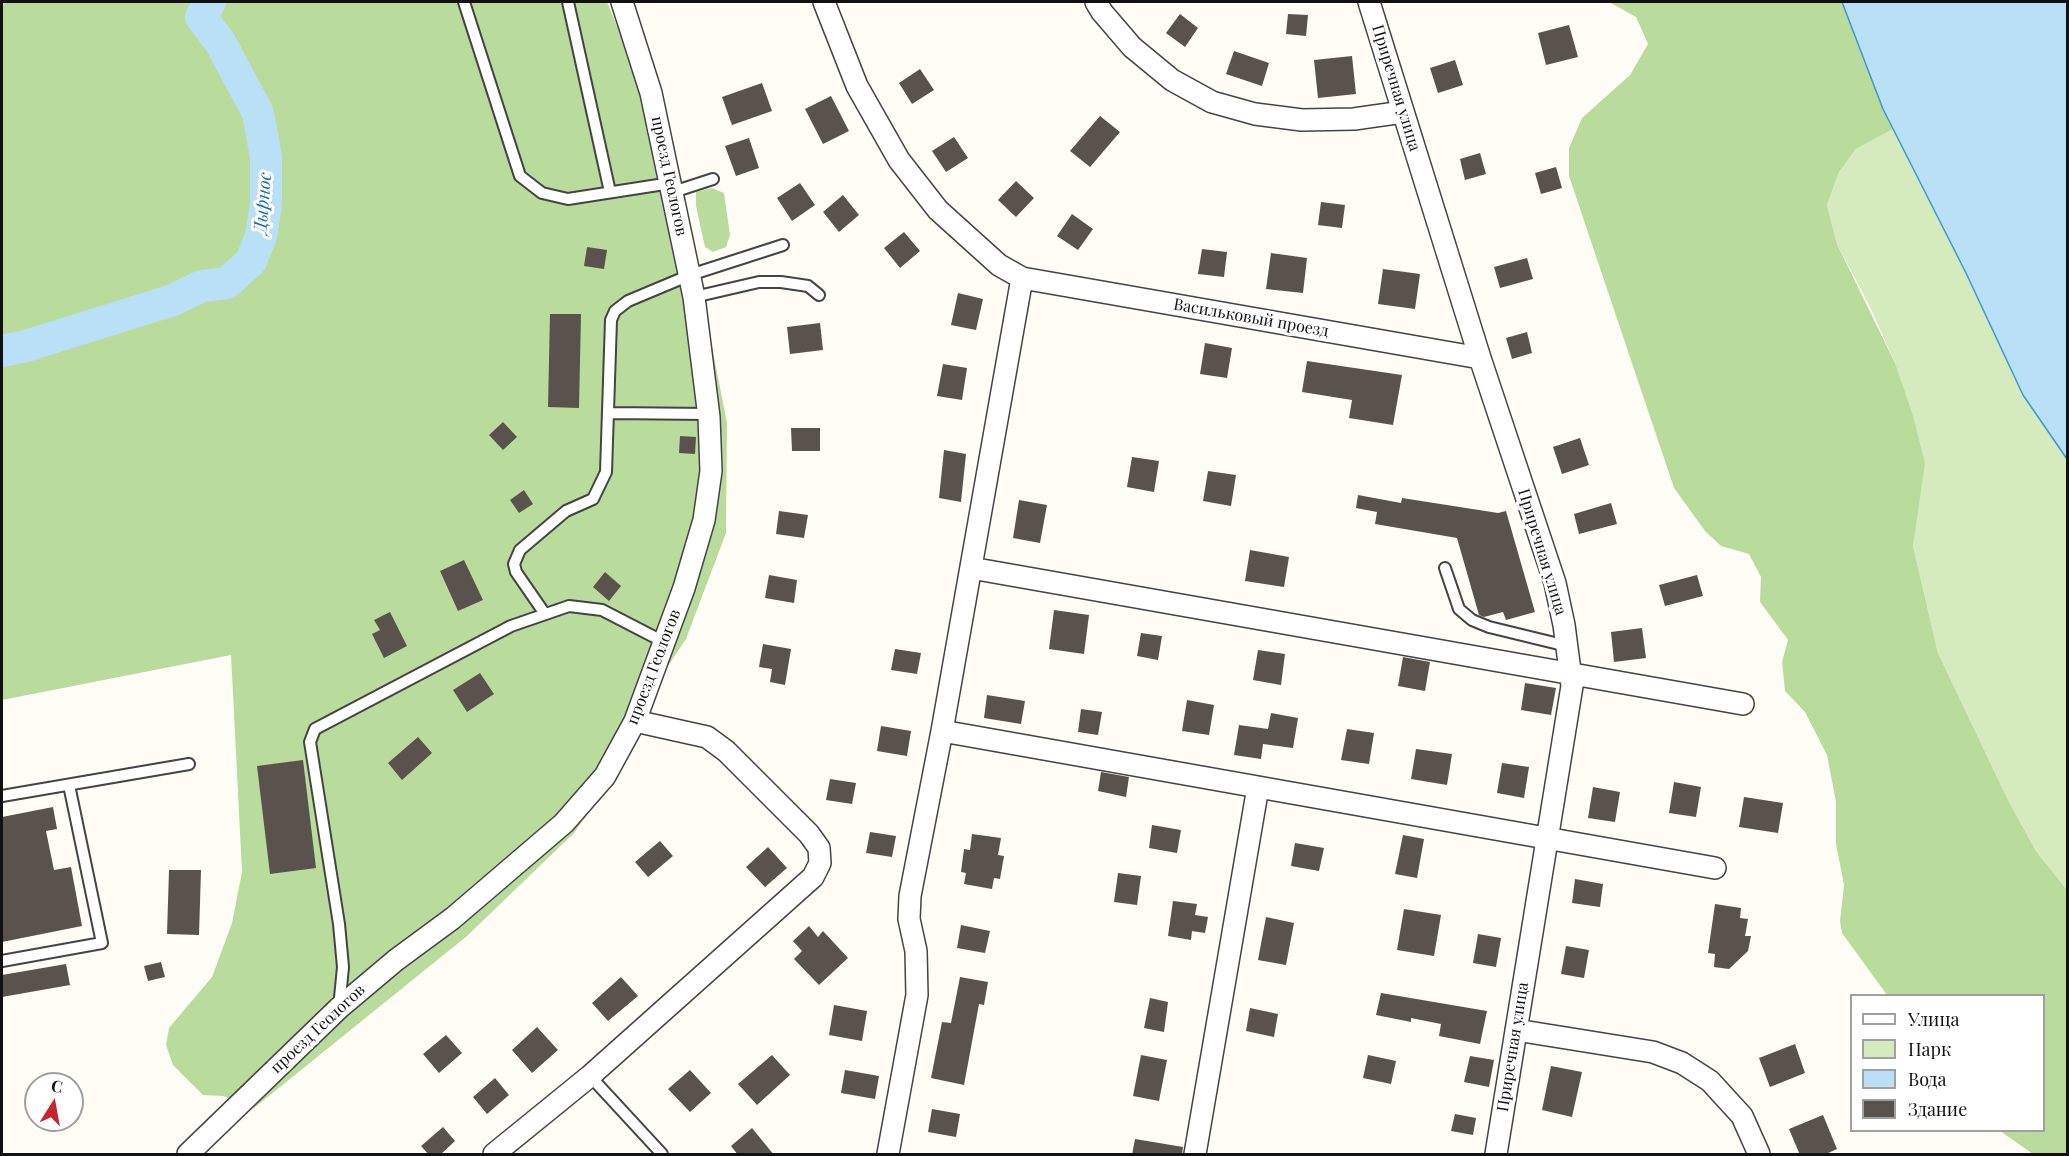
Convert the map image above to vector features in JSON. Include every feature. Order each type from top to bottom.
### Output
[{"type":"street","name":"проезд Геологов","points":[[188,1155],[339,1008],[396,960],[453,918],[564,823],[604,776],[635,721],[704,520],[711,471],[709,414],[690,274],[651,93],[622,2]]},
{"type":"street","points":[[824,2],[857,86],[899,160],[938,210],[991,258],[1022,278],[942,731],[910,896],[909,919],[916,951],[917,995],[888,1155]]},
{"type":"street","points":[[1096,2],[1132,47],[1172,80],[1212,102],[1255,114],[1302,120],[1354,119],[1404,112]]},
{"type":"street","name":"Приречная улица","points":[[1369,2],[1480,358],[1555,583],[1572,686],[1496,1155]]},
{"type":"street","name":"Васильковый проезд","points":[[1022,278],[1480,358]]},
{"type":"street","points":[[970,568],[1743,704]]},
{"type":"street","points":[[494,1155],[590,1076],[813,877],[820,863],[819,848],[809,834],[726,750],[707,737],[635,721]]},
{"type":"street","points":[[942,731],[1715,868]]},
{"type":"street","points":[[1195,1155],[1258,787]]},
{"type":"street","points":[[1516,1030],[1653,1052],[1682,1063],[1710,1081],[1742,1116],[1759,1155]]},
{"type":"lane","points":[[465,2],[519,176],[542,193],[568,199],[610,192],[672,187],[713,179]]},
{"type":"lane","points":[[568,2],[610,192]]},
{"type":"lane","points":[[545,614],[516,572],[514,564],[519,550],[566,511],[593,499],[606,472],[610,320],[615,311],[628,301],[690,274],[783,245]]},
{"type":"lane","points":[[694,297],[759,282],[808,286],[819,295]]},
{"type":"lane","points":[[609,413],[709,414]]},
{"type":"lane","points":[[1445,567],[1459,609],[1472,620],[1489,627],[1567,646]]},
{"type":"lane","points":[[339,1008],[342,967],[339,924],[309,742],[315,729],[511,626],[569,606],[602,610],[664,642]]},
{"type":"lane","points":[[2,796],[189,764]]},
{"type":"lane","points":[[2,961],[102,943],[69,785]]},
{"type":"lane","points":[[590,1076],[662,1155]]},
{"type":"green space","points":[[2,2],[607,2],[678,174],[727,423],[726,533],[686,639],[660,678],[626,760],[574,833],[467,936],[254,1108],[223,1096],[203,1095],[173,1065],[166,1045],[169,1028],[212,977],[232,923],[242,872],[231,655],[2,700]]},
{"type":"green space","points":[[1609,2],[1842,2],[1893,129],[1856,149],[1839,172],[1827,205],[1837,244],[1895,363],[1913,416],[1925,463],[1913,546],[1938,653],[2007,798],[2036,851],[2067,890],[2067,1154],[2033,1154],[2001,1132],[2045,1132],[2045,994],[1886,994],[1842,933],[1840,921],[1844,885],[1836,844],[1836,802],[1827,755],[1805,712],[1785,691],[1782,662],[1788,640],[1760,602],[1761,577],[1749,554],[1721,546],[1705,531],[1674,488],[1569,176],[1569,148],[1582,118],[1630,75],[1648,44],[1636,17]]},
{"type":"green space","points":[[1893,129],[1966,273],[2023,395],[2067,459],[2067,890],[2036,851],[2007,798],[1938,653],[1913,546],[1917,507],[1895,363],[1871,309],[1837,244],[1827,205],[1839,172],[1856,149]]},
{"type":"green space","points":[[712,188],[724,193],[730,235],[726,247],[713,252],[705,247],[696,206],[696,192]]},
{"type":"water","points":[[1842,2],[2067,2],[2067,459],[2023,395],[1966,273],[1883,109]]},
{"type":"building","points":[[1180,14],[1198,28],[1185,47],[1166,33]]},
{"type":"building","points":[[1288,14],[1308,15],[1306,36],[1286,34]]},
{"type":"building","points":[[1569,25],[1578,57],[1546,65],[1538,33]]},
{"type":"building","points":[[1234,51],[1269,63],[1262,86],[1226,74]]},
{"type":"building","points":[[1352,56],[1356,94],[1318,98],[1314,60]]},
{"type":"building","points":[[1455,60],[1463,85],[1438,93],[1430,68]]},
{"type":"building","points":[[920,69],[934,90],[912,104],[899,83]]},
{"type":"building","points":[[762,83],[772,111],[732,125],[722,97]]},
{"type":"building","points":[[831,96],[849,131],[823,144],[805,109]]},
{"type":"building","points":[[1100,116],[1120,132],[1090,167],[1070,151]]},
{"type":"building","points":[[954,137],[968,158],[946,172],[932,151]]},
{"type":"building","points":[[749,138],[759,168],[736,176],[725,146]]},
{"type":"building","points":[[1480,153],[1486,174],[1465,180],[1460,159]]},
{"type":"building","points":[[1556,167],[1562,188],[1541,194],[1535,173]]},
{"type":"building","points":[[1016,181],[1034,198],[1016,217],[998,200]]},
{"type":"building","points":[[800,183],[815,205],[792,221],[777,198]]},
{"type":"building","points":[[843,195],[859,215],[839,232],[823,212]]},
{"type":"building","points":[[1321,202],[1345,205],[1342,228],[1318,225]]},
{"type":"building","points":[[1072,214],[1093,229],[1078,250],[1057,236]]},
{"type":"building","points":[[904,232],[920,251],[900,268],[884,248]]},
{"type":"building","points":[[587,247],[607,250],[604,269],[584,266]]},
{"type":"building","points":[[1202,249],[1227,252],[1224,277],[1198,274]]},
{"type":"building","points":[[1271,253],[1307,258],[1303,293],[1266,289]]},
{"type":"building","points":[[1527,258],[1533,279],[1500,288],[1494,267]]},
{"type":"building","points":[[1383,269],[1420,274],[1415,309],[1378,304]]},
{"type":"building","points":[[958,293],[983,299],[976,330],[951,325]]},
{"type":"building","points":[[550,314],[581,314],[579,408],[548,407]]},
{"type":"building","points":[[820,323],[823,350],[790,354],[787,327]]},
{"type":"building","points":[[1527,332],[1532,353],[1512,359],[1506,338]]},
{"type":"building","points":[[1205,343],[1232,348],[1227,378],[1200,374]]},
{"type":"building","points":[[1307,361],[1402,375],[1393,425],[1349,418],[1352,400],[1302,392]]},
{"type":"building","points":[[943,364],[967,368],[962,400],[937,396]]},
{"type":"building","points":[[503,422],[517,437],[503,450],[489,435]]},
{"type":"building","points":[[791,428],[820,428],[820,451],[792,451]]},
{"type":"building","points":[[680,436],[696,437],[695,454],[679,453]]},
{"type":"building","points":[[1580,438],[1589,465],[1562,474],[1553,447]]},
{"type":"building","points":[[944,450],[966,454],[961,502],[939,498]]},
{"type":"building","points":[[1132,457],[1159,461],[1154,492],[1127,487]]},
{"type":"building","points":[[1208,471],[1236,475],[1231,506],[1203,501]]},
{"type":"building","points":[[524,490],[533,504],[519,513],[510,500]]},
{"type":"building","points":[[1358,495],[1401,503],[1402,498],[1498,513],[1506,511],[1535,612],[1506,620],[1503,612],[1484,617],[1479,615],[1457,538],[1375,524],[1377,512],[1356,508]]},
{"type":"building","points":[[1019,500],[1047,505],[1040,543],[1013,538]]},
{"type":"building","points":[[1611,503],[1617,524],[1579,534],[1574,514]]},
{"type":"building","points":[[779,511],[808,515],[804,538],[776,534]]},
{"type":"building","points":[[1250,550],[1289,557],[1284,587],[1245,581]]},
{"type":"building","points":[[464,560],[483,600],[458,611],[440,571]]},
{"type":"building","points":[[605,572],[621,586],[609,601],[593,587]]},
{"type":"building","points":[[769,575],[797,580],[794,603],[765,598]]},
{"type":"building","points":[[1697,575],[1703,596],[1665,606],[1659,585]]},
{"type":"building","points":[[1054,610],[1089,615],[1084,654],[1049,649]]},
{"type":"building","points":[[390,612],[407,646],[384,658],[372,634],[380,630],[374,620]]},
{"type":"building","points":[[1642,628],[1646,658],[1614,662],[1611,632]]},
{"type":"building","points":[[1141,633],[1162,636],[1158,660],[1137,656]]},
{"type":"building","points":[[763,644],[791,649],[785,685],[770,682],[772,669],[759,667]]},
{"type":"building","points":[[895,649],[921,653],[917,674],[891,670]]},
{"type":"building","points":[[1258,650],[1285,654],[1281,685],[1253,680]]},
{"type":"building","points":[[1403,657],[1430,662],[1425,691],[1398,686]]},
{"type":"building","points":[[480,673],[494,694],[467,712],[453,690]]},
{"type":"building","points":[[1525,683],[1556,688],[1551,715],[1521,710]]},
{"type":"building","points":[[987,695],[1025,701],[1021,724],[984,718]]},
{"type":"building","points":[[1187,700],[1214,705],[1209,735],[1182,731]]},
{"type":"building","points":[[1081,709],[1102,712],[1098,735],[1078,732]]},
{"type":"building","points":[[1271,713],[1298,718],[1293,748],[1263,744],[1261,759],[1234,755],[1239,725],[1268,729]]},
{"type":"building","points":[[881,726],[911,731],[907,756],[877,751]]},
{"type":"building","points":[[1347,729],[1374,733],[1369,764],[1341,760]]},
{"type":"building","points":[[418,737],[432,753],[402,780],[388,763]]},
{"type":"building","points":[[1416,749],[1452,754],[1447,785],[1411,779]]},
{"type":"building","points":[[303,760],[316,868],[270,874],[257,766]]},
{"type":"building","points":[[1502,763],[1529,767],[1524,798],[1497,793]]},
{"type":"building","points":[[1101,772],[1129,777],[1126,797],[1098,791]]},
{"type":"building","points":[[830,779],[856,783],[852,804],[826,800]]},
{"type":"building","points":[[1674,782],[1701,787],[1696,817],[1669,813]]},
{"type":"building","points":[[1593,787],[1620,792],[1615,822],[1588,818]]},
{"type":"building","points":[[1744,797],[1783,803],[1778,833],[1739,827]]},
{"type":"building","points":[[53,807],[57,829],[46,831],[54,870],[71,867],[82,926],[2,942],[2,817]]},
{"type":"building","points":[[1152,825],[1181,830],[1177,853],[1149,848]]},
{"type":"building","points":[[870,832],[896,836],[892,857],[866,853]]},
{"type":"building","points":[[972,834],[1001,838],[998,855],[1004,856],[1000,879],[994,878],[992,889],[964,884],[966,873],[961,872],[964,849],[970,850]]},
{"type":"building","points":[[1403,835],[1424,839],[1417,878],[1395,874]]},
{"type":"building","points":[[660,841],[673,856],[648,877],[635,862]]},
{"type":"building","points":[[1295,843],[1324,848],[1319,871],[1291,866]]},
{"type":"building","points":[[768,847],[787,868],[765,887],[746,867]]},
{"type":"building","points":[[169,870],[201,870],[199,935],[167,934]]},
{"type":"building","points":[[1118,873],[1141,876],[1137,905],[1114,902]]},
{"type":"building","points":[[1575,879],[1603,884],[1600,907],[1572,903]]},
{"type":"building","points":[[1173,901],[1197,904],[1195,915],[1208,917],[1205,933],[1192,931],[1191,940],[1168,936]]},
{"type":"building","points":[[1715,904],[1741,908],[1740,918],[1748,919],[1745,936],[1751,936],[1748,951],[1729,969],[1714,967],[1715,954],[1708,953]]},
{"type":"building","points":[[1404,909],[1441,915],[1434,956],[1397,950]]},
{"type":"building","points":[[1266,917],[1294,923],[1286,965],[1258,960]]},
{"type":"building","points":[[961,925],[990,931],[985,953],[957,948]]},
{"type":"building","points":[[809,926],[818,937],[823,931],[848,958],[819,985],[794,959],[802,951],[793,941]]},
{"type":"building","points":[[1478,934],[1501,938],[1496,967],[1473,963]]},
{"type":"building","points":[[1566,946],[1589,950],[1584,978],[1561,974]]},
{"type":"building","points":[[161,962],[165,977],[148,981],[144,966]]},
{"type":"building","points":[[66,964],[70,985],[2,997],[2,975]]},
{"type":"building","points":[[621,977],[638,996],[608,1021],[592,1003]]},
{"type":"building","points":[[960,977],[988,982],[984,1005],[979,1004],[964,1085],[931,1078],[942,1022],[951,1023]]},
{"type":"building","points":[[1381,993],[1487,1011],[1480,1044],[1439,1036],[1441,1024],[1411,1018],[1411,1022],[1376,1015]]},
{"type":"building","points":[[1150,998],[1168,1002],[1164,1032],[1144,1028]]},
{"type":"building","points":[[834,1005],[867,1011],[862,1041],[829,1035]]},
{"type":"building","points":[[1250,1008],[1278,1014],[1274,1037],[1246,1031]]},
{"type":"building","points":[[537,1027],[558,1050],[532,1073],[512,1050]]},
{"type":"building","points":[[446,1035],[462,1053],[439,1073],[423,1054]]},
{"type":"building","points":[[1795,1044],[1805,1073],[1770,1087],[1759,1058]]},
{"type":"building","points":[[772,1055],[790,1075],[757,1105],[738,1084]]},
{"type":"building","points":[[1141,1055],[1167,1060],[1159,1101],[1133,1096]]},
{"type":"building","points":[[1368,1055],[1396,1061],[1391,1084],[1363,1078]]},
{"type":"building","points":[[1470,1056],[1494,1060],[1489,1087],[1464,1082]]},
{"type":"building","points":[[1551,1066],[1582,1072],[1572,1117],[1542,1110]]},
{"type":"building","points":[[690,1070],[711,1093],[690,1112],[668,1089]]},
{"type":"building","points":[[845,1070],[879,1076],[875,1099],[841,1093]]},
{"type":"building","points":[[495,1078],[509,1095],[487,1114],[473,1097]]},
{"type":"building","points":[[932,1109],[960,1114],[956,1137],[928,1132]]},
{"type":"building","points":[[1455,1114],[1476,1118],[1473,1135],[1451,1131]]},
{"type":"building","points":[[1823,1115],[1837,1149],[1824,1155],[1800,1155],[1789,1129]]},
{"type":"building","points":[[443,1127],[455,1141],[440,1155],[429,1155],[421,1146]]},
{"type":"building","points":[[752,1128],[774,1155],[738,1155],[731,1146]]},
{"type":"building","points":[[1135,1139],[1183,1147],[1182,1155],[1132,1155]]},
{"type":"waterway","name":"Дырнос","points":[[2,351],[26,346],[173,300],[202,286],[227,283],[251,261],[261,236],[266,205],[266,157],[258,113],[220,42],[201,17],[210,2]]}]
